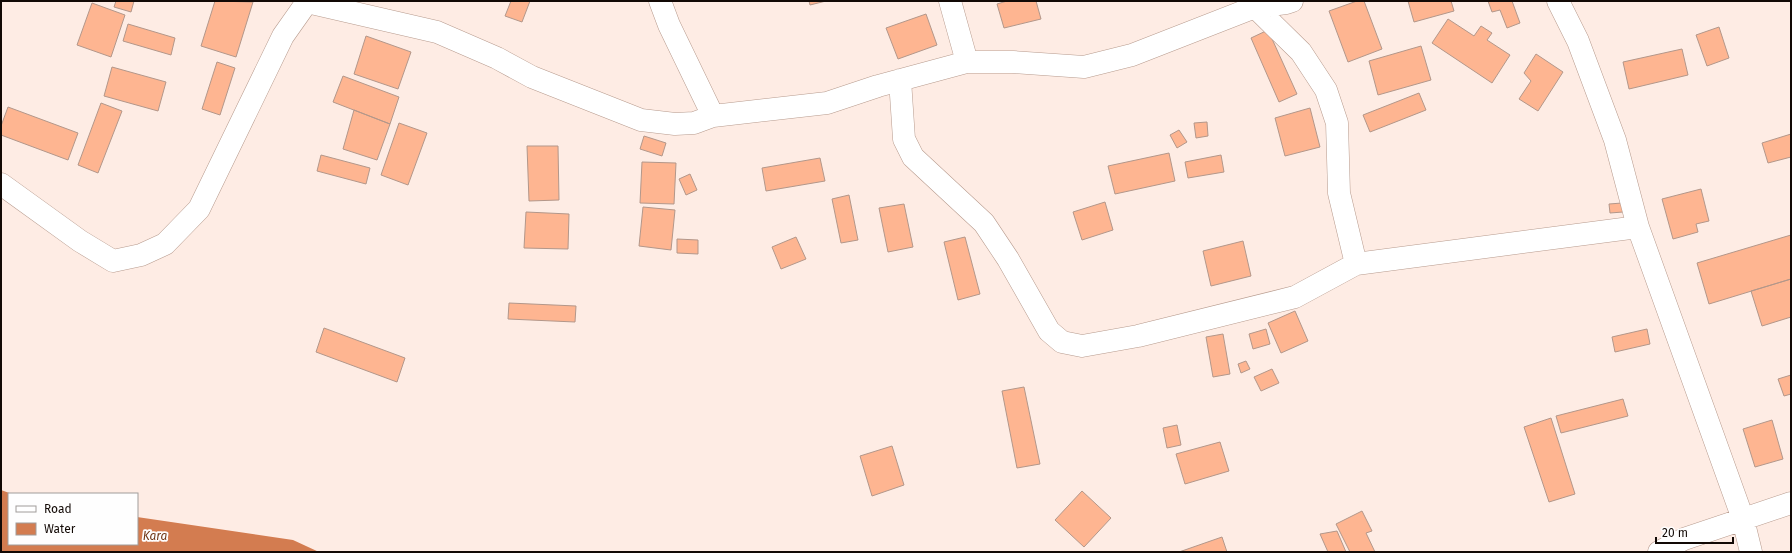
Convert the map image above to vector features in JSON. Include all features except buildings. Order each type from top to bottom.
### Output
[{"type":"street","points":[[660,1],[669,24],[713,116]]},
{"type":"street","points":[[950,1],[966,62]]},
{"type":"street","points":[[1,184],[80,241],[113,261],[141,255],[165,244],[199,209],[284,36],[307,2],[436,32],[497,58],[532,77],[641,120],[675,124],[694,123],[713,116],[827,103],[900,80],[966,62],[1013,62],[1084,67],[1132,55],[1254,4],[1286,3],[1292,1]]},
{"type":"street","points":[[1558,1],[1578,41],[1615,140],[1638,227],[1743,519],[1751,552]]},
{"type":"street","points":[[1254,4],[1301,52],[1326,90],[1337,123],[1339,192],[1356,264]]},
{"type":"street","points":[[900,80],[904,139],[913,157],[984,223],[1008,259],[1049,331],[1062,342],[1082,346],[1138,336],[1295,297],[1356,264],[1638,227]]},
{"type":"street","points":[[1659,552],[1684,539],[1791,503]]},
{"type":"water","name":"Kara","points":[[1,490],[9,493],[8,493],[8,545],[138,545],[138,517],[293,540],[319,552],[1,552]]}]
